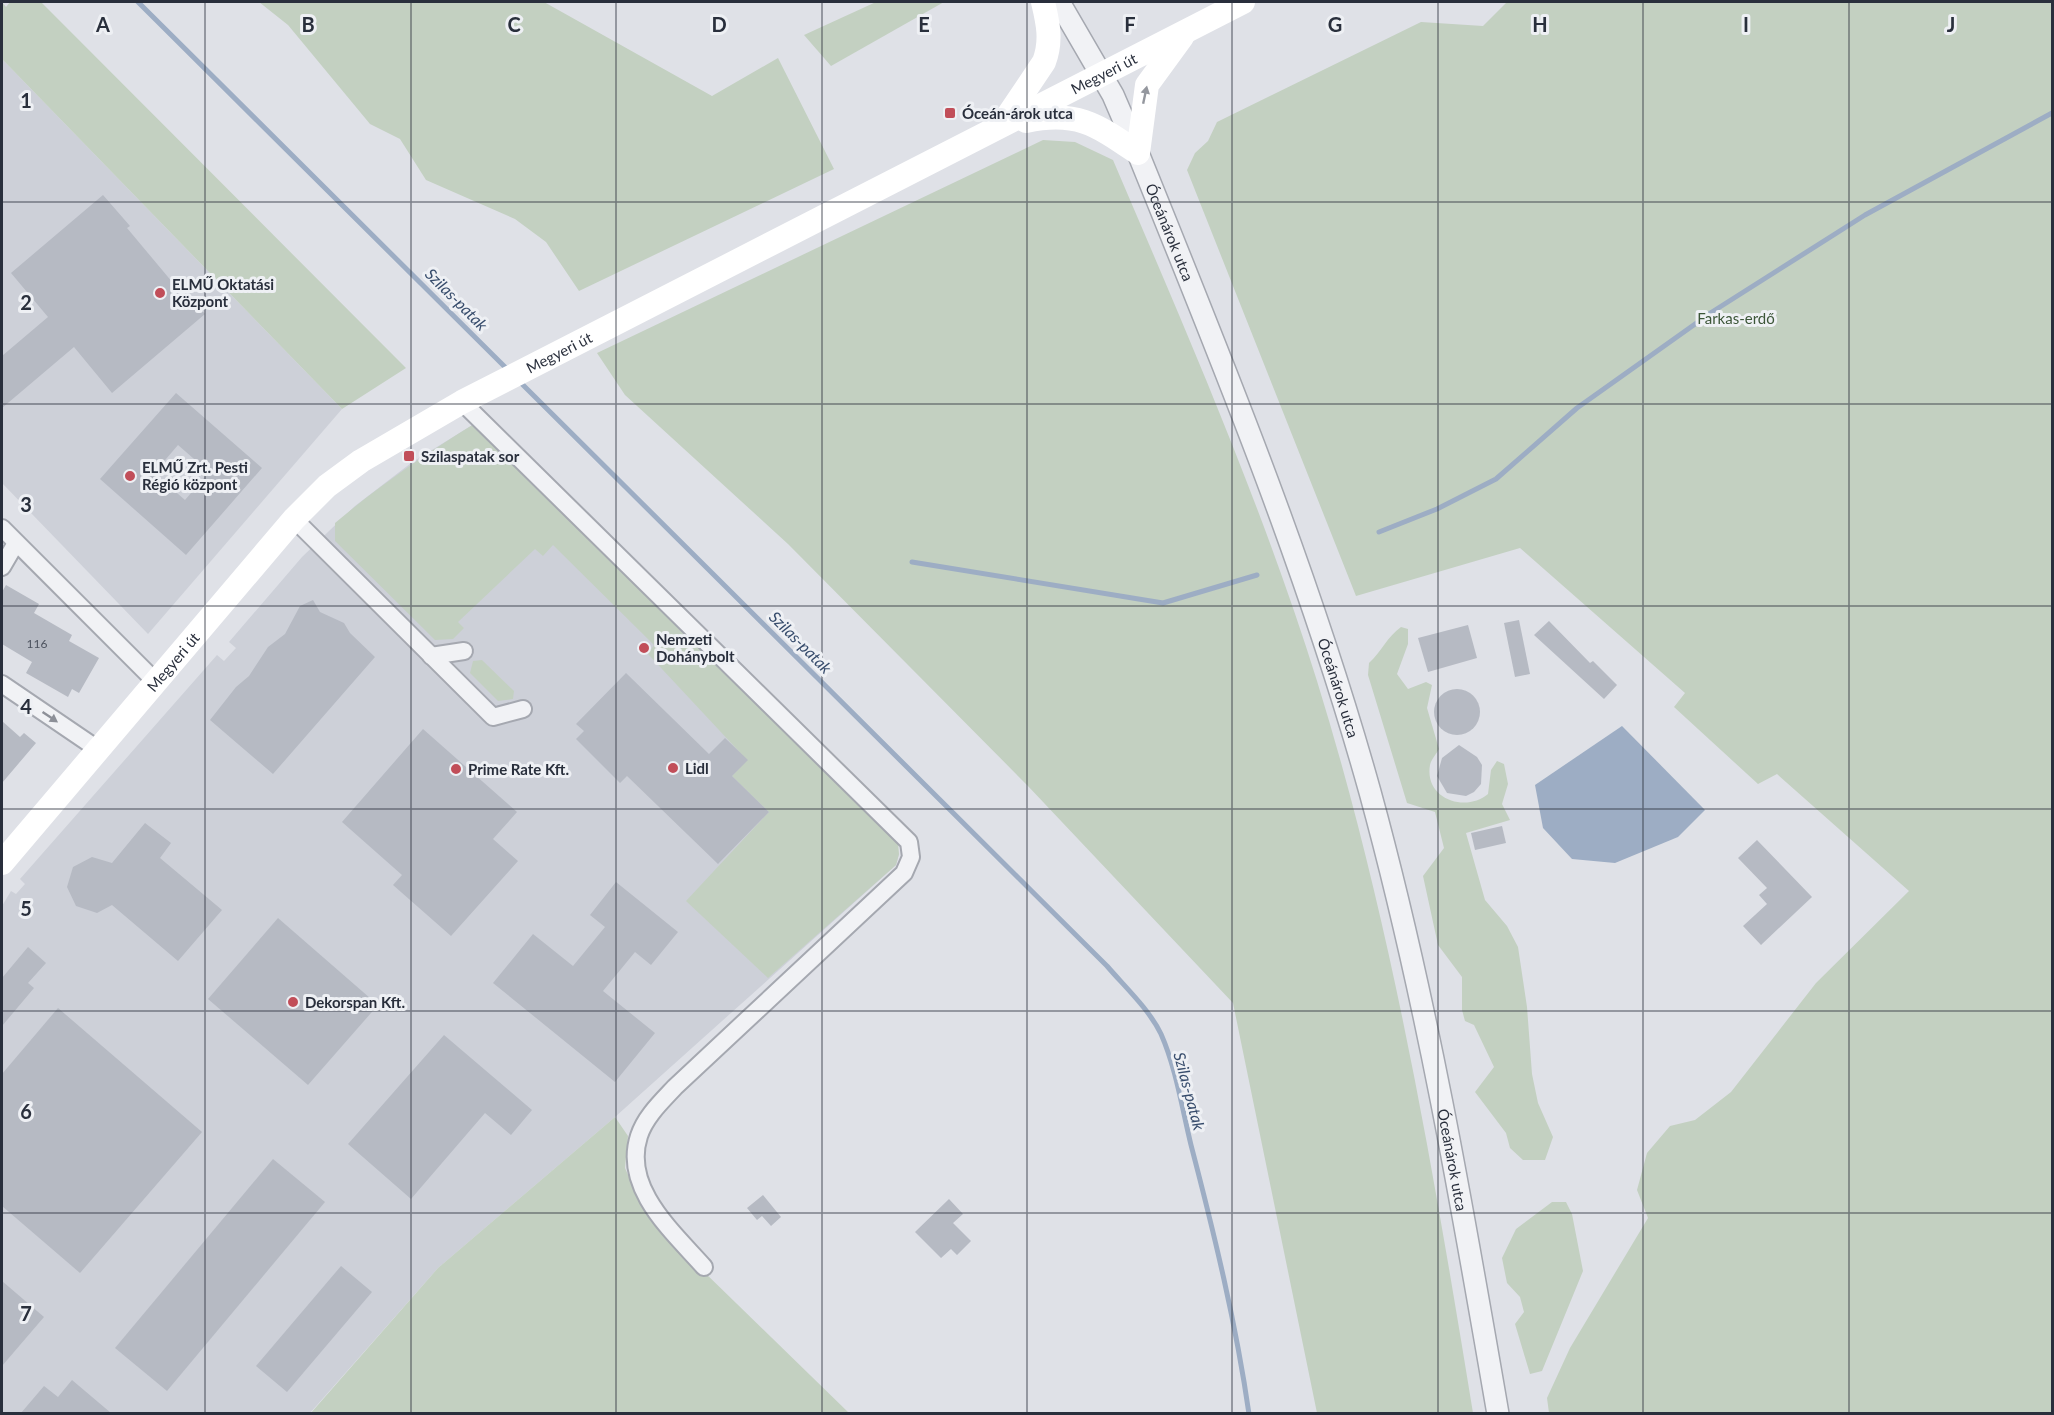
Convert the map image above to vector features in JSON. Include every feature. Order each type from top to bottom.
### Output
[{"type":"main road","points":[[1001,126],[1044,62],[1050,38],[1043,2]]},
{"type":"main road","name":"Megyeri út","points":[[2,863],[294,519],[327,486],[361,461],[470,397],[1243,2]]},
{"type":"main road","points":[[1001,126],[1045,117],[1070,117],[1087,121],[1138,153],[1147,85],[1179,40],[1201,23]]},
{"type":"street","name":"Óceánárok utca","points":[[1059,2],[1102,75],[1138,153],[1289,537],[1369,789],[1417,982],[1498,1413]]},
{"type":"street","points":[[470,397],[909,842],[911,857],[903,873],[675,1087],[654,1110],[639,1136],[635,1159],[642,1188],[668,1226],[704,1267]]},
{"type":"street","points":[[294,519],[494,717],[523,709]]},
{"type":"street","points":[[2,528],[156,683]]},
{"type":"street","points":[[2,567],[16,543]]},
{"type":"street","points":[[431,656],[464,651]]},
{"type":"street","points":[[2,684],[99,750]]},
{"type":"shaded area","points":[[2,59],[342,409],[148,634],[2,483]]},
{"type":"shaded area","points":[[474,424],[899,854],[896,865],[615,1117],[438,1268],[310,1413],[2,1413],[2,906],[11,891],[16,894],[25,884],[20,879],[217,655],[224,661],[236,648],[229,642],[302,557],[355,506],[411,463]]},
{"type":"green space","points":[[2,2],[6,7],[10,2],[41,2],[406,368],[342,409],[2,59]]},
{"type":"green space","points":[[259,2],[544,2],[712,96],[778,58],[834,169],[579,291],[546,242],[515,219],[426,180],[400,139],[370,124],[288,25]]},
{"type":"green space","points":[[876,2],[944,2],[831,66],[804,35]]},
{"type":"green space","name":"Farkas-erdő","points":[[1507,2],[2052,2],[2052,1413],[1549,1413],[1547,1398],[1570,1348],[1648,1218],[1637,1190],[1647,1153],[1670,1126],[1695,1120],[1731,1092],[1816,983],[1909,891],[1777,774],[1758,784],[1674,707],[1685,693],[1520,548],[1356,596],[1187,170],[1195,153],[1208,141],[1217,122],[1421,22],[1483,26]]},
{"type":"green space","points":[[1043,140],[1075,142],[1113,160],[1221,418],[1295,614],[1343,771],[1388,953],[1426,1136],[1473,1413],[1317,1413],[1233,1003],[1027,785],[788,544],[625,395],[597,353]]},
{"type":"green space","points":[[474,424],[898,843],[899,854],[896,865],[768,978],[686,901],[769,812],[732,776],[747,760],[648,654],[654,645],[553,545],[543,556],[535,549],[458,622],[464,628],[453,639],[435,640],[335,541],[335,523],[403,471]]},
{"type":"green space","points":[[1401,627],[1408,629],[1408,644],[1397,674],[1408,689],[1426,682],[1432,685],[1427,708],[1439,749],[1430,765],[1433,787],[1448,799],[1458,802],[1479,800],[1488,794],[1491,770],[1497,761],[1504,764],[1508,784],[1502,804],[1510,820],[1466,833],[1485,900],[1507,926],[1518,947],[1527,1007],[1532,1074],[1538,1103],[1553,1137],[1545,1160],[1523,1160],[1510,1148],[1506,1133],[1475,1092],[1494,1067],[1474,1025],[1465,1021],[1462,1010],[1462,977],[1438,945],[1423,876],[1444,848],[1435,812],[1407,803],[1368,675],[1369,663]]},
{"type":"green space","points":[[482,660],[514,691],[513,699],[498,701],[470,673],[473,661]]},
{"type":"green space","points":[[615,1117],[628,1136],[625,1168],[641,1204],[662,1231],[849,1413],[310,1414],[438,1268]]},
{"type":"green space","points":[[1552,1202],[1566,1202],[1572,1214],[1583,1271],[1542,1371],[1530,1374],[1515,1324],[1524,1312],[1520,1297],[1507,1283],[1502,1258],[1516,1229]]},
{"type":"water","points":[[1622,726],[1705,810],[1678,837],[1615,863],[1572,859],[1543,828],[1535,785]]},
{"type":"building","points":[[103,195],[130,226],[127,228],[173,283],[177,281],[205,314],[112,393],[74,347],[2,408],[2,356],[48,317],[11,273]]},
{"type":"building","name":"ELMŰ Zrt. Pesti Régió központ","points":[[176,393],[262,468],[186,555],[100,479]],"holes":[[[178,445],[209,472],[185,500],[154,473]]]},
{"type":"building","points":[[6,585],[39,604],[34,613],[72,635],[69,641],[99,658],[79,693],[72,689],[68,697],[26,673],[32,662],[2,644],[2,592]]},
{"type":"building","points":[[313,600],[320,612],[344,623],[350,633],[375,657],[273,774],[210,720],[236,687],[249,676],[268,647],[285,634],[300,606]]},
{"type":"building","points":[[1519,620],[1530,674],[1515,677],[1504,623]]},
{"type":"building","points":[[1549,621],[1590,663],[1593,661],[1617,685],[1604,699],[1534,635]]},
{"type":"building","points":[[1468,625],[1477,658],[1428,672],[1418,638]]},
{"type":"building","name":"Lidl","points":[[626,673],[709,754],[725,738],[748,760],[732,776],[769,812],[718,864],[627,776],[620,783],[576,739],[584,731],[576,724]]},
{"type":"building","points":[[1457,689],[1466,690],[1473,696],[1479,703],[1479,721],[1473,728],[1466,734],[1457,735],[1448,734],[1441,728],[1435,721],[1434,712],[1435,703],[1441,696],[1448,690]]},
{"type":"building","points":[[2,721],[20,737],[24,733],[36,743],[2,783]]},
{"type":"building","points":[[423,729],[517,812],[493,839],[518,861],[451,936],[393,885],[402,875],[342,822]]},
{"type":"building","points":[[1459,745],[1477,757],[1482,765],[1481,784],[1474,792],[1466,796],[1447,793],[1437,776],[1442,758]]},
{"type":"building","points":[[145,823],[171,843],[160,858],[222,910],[178,961],[112,905],[97,913],[76,906],[67,887],[73,867],[92,857],[112,863]]},
{"type":"building","points":[[1502,826],[1506,843],[1475,850],[1471,833]]},
{"type":"building","points":[[1757,840],[1812,897],[1761,945],[1743,926],[1767,904],[1759,895],[1767,888],[1738,858]]},
{"type":"building","points":[[616,882],[678,932],[651,965],[635,952],[603,991],[655,1033],[615,1082],[493,983],[533,934],[573,966],[605,927],[590,915]]},
{"type":"building","name":"Dekorspan Kft.","points":[[278,918],[378,1005],[308,1085],[208,999]]},
{"type":"building","points":[[28,947],[46,963],[28,983],[34,988],[2,1026],[2,978]]},
{"type":"building","points":[[58,1008],[202,1132],[80,1273],[2,1206],[2,1074]]},
{"type":"building","points":[[444,1035],[532,1110],[511,1135],[485,1113],[411,1199],[348,1144]]},
{"type":"building","points":[[273,1159],[325,1202],[167,1391],[115,1348]]},
{"type":"building","points":[[763,1195],[781,1217],[771,1226],[762,1216],[757,1220],[747,1208]]},
{"type":"building","points":[[949,1199],[963,1214],[953,1223],[971,1241],[957,1255],[951,1249],[941,1258],[915,1232]]},
{"type":"building","points":[[341,1266],[372,1292],[287,1392],[256,1366]]},
{"type":"building","points":[[2,1281],[44,1317],[2,1366]]},
{"type":"building","points":[[72,1380],[111,1413],[21,1413],[44,1386],[58,1397]]},
{"type":"waterway","name":"Szilas-patak","points":[[138,2],[508,370]]},
{"type":"waterway","points":[[1379,532],[1437,509],[1496,479],[1577,408],[1712,312],[1865,215],[2052,113]]},
{"type":"waterway","name":"Szilas-patak","points":[[519,381],[1107,966],[1150,1016],[1161,1034],[1178,1088],[1224,1278],[1249,1414]]},
{"type":"waterway","points":[[912,562],[1163,603],[1257,575]]},
{"type":"place","name":"Óceán-árok utca","points":[[950,113]]},
{"type":"place","name":"ELMŰ Oktatási Központ","points":[[160,293]]},
{"type":"place","name":"Szilaspatak sor","points":[[409,456]]},
{"type":"place","name":"ELMŰ Zrt. Pesti Régió központ","points":[[130,476]]},
{"type":"place","name":"Nemzeti Dohánybolt","points":[[644,648]]},
{"type":"place","name":"Lidl","points":[[673,768]]},
{"type":"place","name":"Prime Rate Kft.","points":[[456,769]]},
{"type":"place","name":"Dekorspan Kft.","points":[[293,1002]]}]
